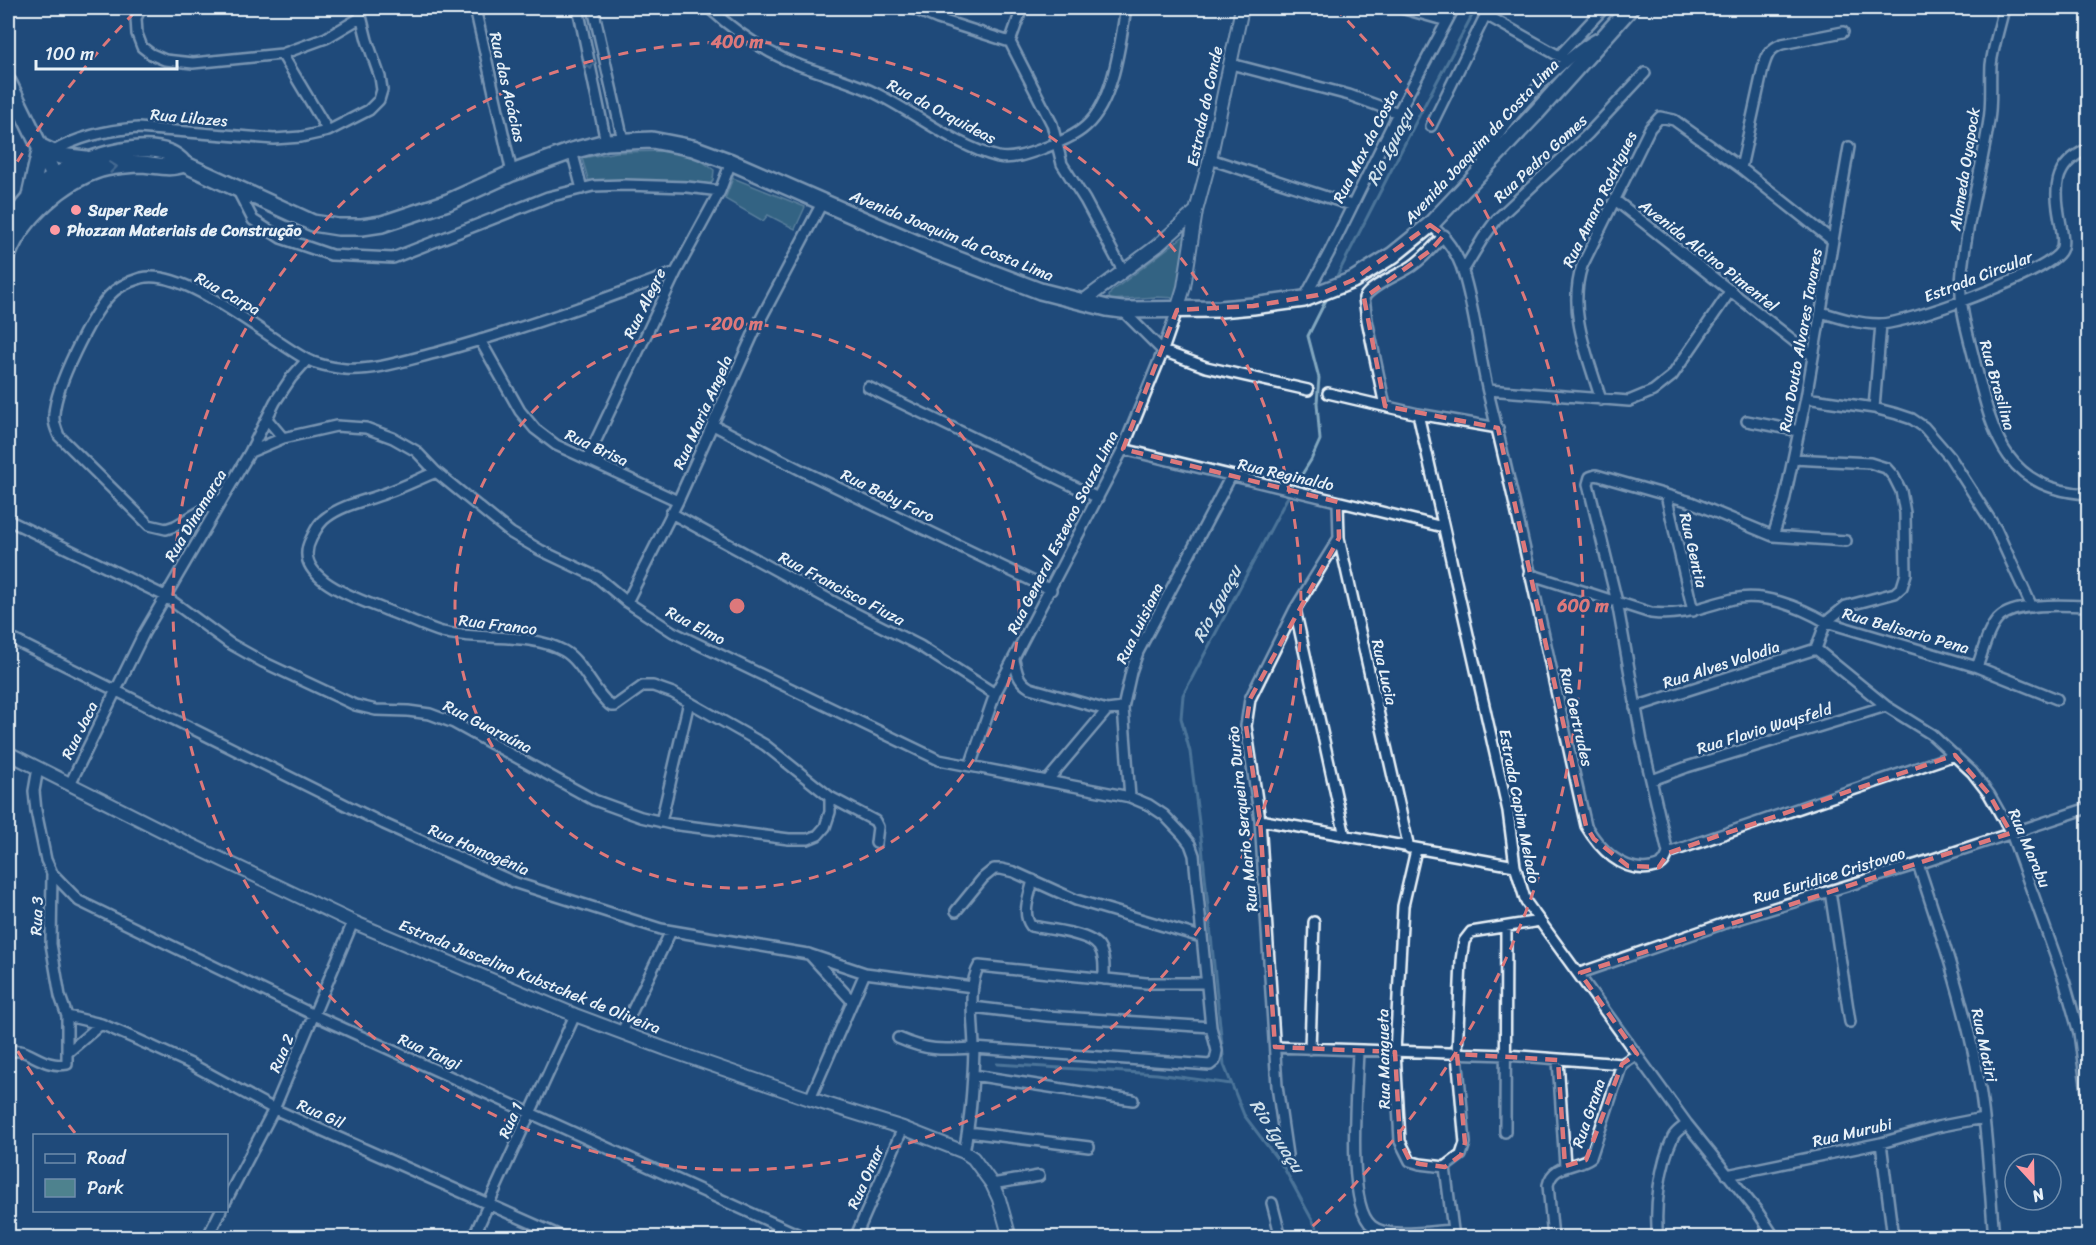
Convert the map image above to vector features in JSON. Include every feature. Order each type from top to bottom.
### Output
[{"type":"main road","name":"Avenida Joaquim da Costa Lima","points":[[8,228],[28,201],[54,176],[88,159],[115,152],[147,149],[167,153],[184,164],[313,223],[338,227],[362,227],[382,224],[448,202],[512,173],[572,151],[606,142],[652,140],[693,148],[731,162],[930,249],[1040,291],[1122,310],[1220,309],[1318,294],[1353,280],[1394,255],[1430,225],[1536,113],[1602,36],[1630,8]]},
{"type":"main road","points":[[9,88],[46,149],[54,176],[45,203]]},
{"type":"main road","points":[[46,149],[74,159],[88,159]]},
{"type":"main road","points":[[28,201],[46,149]]},
{"type":"main road","name":"Avenida Joaquim da Costa Lima","points":[[8,254],[27,221],[45,203],[83,176],[103,168],[139,164],[174,168],[184,164]]},
{"type":"main road","points":[[54,176],[83,176]]},
{"type":"street","points":[[141,8],[136,18],[137,34],[142,47],[165,60],[193,63],[282,54],[326,38],[360,18],[359,8]]},
{"type":"street","name":"Rua das Acácias","points":[[475,8],[512,173]]},
{"type":"street","points":[[578,8],[606,142]]},
{"type":"street","points":[[593,8],[623,140]]},
{"type":"street","name":"Rua da Orquideas","points":[[709,8],[750,40],[783,58],[848,80],[979,150],[1000,157],[1017,157],[1056,143],[1086,126],[1099,111],[1113,74],[1126,8]]},
{"type":"street","points":[[912,8],[938,19],[1010,42],[1052,124],[1062,164],[1085,200],[1124,272]]},
{"type":"street","points":[[1010,42],[1022,8]]},
{"type":"street","name":"Estrada do Conde","points":[[1177,310],[1184,287],[1196,211],[1210,159],[1242,8]]},
{"type":"street","points":[[1401,8],[1447,21]]},
{"type":"street","name":"Rua Max da Costa","points":[[1318,294],[1329,253],[1351,206],[1454,8]]},
{"type":"street","points":[[1480,171],[1485,156],[1496,138],[1604,8]]},
{"type":"street","name":"Alameda Oyapock","points":[[1960,300],[1965,253],[1989,117],[1991,64],[2004,8]]},
{"type":"street","points":[[1431,126],[1488,11],[1562,58]]},
{"type":"street","name":"Rua Lilazes","points":[[46,149],[81,137],[116,129],[138,128],[274,139],[301,137],[328,131],[369,110],[379,100],[382,90],[380,77],[360,18]]},
{"type":"street","points":[[1741,168],[1768,52],[1782,44],[1844,32]]},
{"type":"street","points":[[1562,58],[1602,36]]},
{"type":"street","points":[[282,54],[328,131]]},
{"type":"street","points":[[1231,64],[1348,95],[1398,113]]},
{"type":"street","name":"Rua Pedro Gomes","points":[[1463,271],[1497,219],[1588,134],[1645,73]]},
{"type":"street","name":"Rua Amaro Rodrigues","points":[[1600,400],[1579,326],[1575,296],[1582,266],[1650,128],[1660,117],[1674,120],[1741,168],[1832,240]]},
{"type":"street","name":"Rua Douto Alvares Tavares","points":[[1773,536],[1784,502],[1806,398],[1849,147]]},
{"type":"street","name":"Estrada Circular","points":[[1821,312],[1851,321],[1881,324],[1902,320],[2006,283],[2044,266],[2060,252],[2063,238],[2056,202],[2057,184],[2064,166],[2074,155],[2088,149]]},
{"type":"street","points":[[572,151],[582,189]]},
{"type":"street","points":[[1210,159],[1351,206]]},
{"type":"street","name":"Rua Alegre","points":[[587,459],[676,272],[720,191],[731,162]]},
{"type":"street","points":[[237,189],[253,220],[281,238],[332,255],[393,258],[548,197],[593,186],[687,187],[720,191]]},
{"type":"street","name":"Avenida Alcino Pimentel","points":[[1615,200],[1813,356]]},
{"type":"street","name":"Rua Maria Angela","points":[[627,603],[678,501],[756,328],[822,203]]},
{"type":"street","points":[[1082,302],[1165,240],[1196,211]]},
{"type":"street","name":"Rua Gertrudes","points":[[1430,225],[1444,235],[1463,271],[1586,825],[1594,839],[1610,855],[1628,866],[1643,869],[1659,867],[1665,862],[1668,853],[1955,755]]},
{"type":"street","points":[[1385,406],[1364,298],[1370,290],[1413,265],[1444,235]]},
{"type":"street","name":"Rua Carpa","points":[[222,499],[175,526],[166,529],[149,525],[59,436],[54,426],[57,399],[90,324],[110,295],[121,287],[141,278],[157,277],[178,283],[216,301],[307,360],[345,369],[363,368],[420,357],[480,340],[676,272]]},
{"type":"street","points":[[1488,390],[1629,401],[1653,392],[1671,376],[1731,290]]},
{"type":"street","name":"Rua Brasilina","points":[[1960,300],[1987,412],[1994,433],[2003,449],[2013,462],[2039,481],[2055,489],[2088,494]]},
{"type":"street","points":[[1122,310],[1163,351],[1206,367],[1308,390]]},
{"type":"street","name":"Rua General Estevao Souza Lima","points":[[970,766],[995,694],[1123,449],[1177,310]]},
{"type":"street","points":[[1874,408],[1881,324]]},
{"type":"street","name":"Rua Brisa","points":[[480,340],[520,411],[536,429],[556,445],[678,501]]},
{"type":"street","name":"Rua Dinamarca","points":[[115,690],[165,596],[250,452],[274,402],[307,360]]},
{"type":"street","points":[[868,387],[1098,498]]},
{"type":"street","points":[[1328,393],[1418,414],[1498,428]]},
{"type":"street","points":[[1806,398],[1874,408],[1912,419],[1924,427],[1950,457],[1996,529],[2032,607]]},
{"type":"street","name":"Estrada Capim Melado","points":[[1418,414],[1508,811],[1515,866],[1526,902],[1580,973],[1687,1124],[1757,1211],[1775,1238]]},
{"type":"street","points":[[267,419],[283,438]]},
{"type":"street","points":[[1747,421],[1799,431]]},
{"type":"street","name":"Rua Baby Faro","points":[[713,425],[803,471],[1051,590]]},
{"type":"street","name":"Rua Elmo","points":[[250,452],[283,438],[336,426],[366,428],[393,438],[416,451],[436,472],[511,533],[540,550],[597,577],[627,603],[673,632],[925,755],[952,764],[1130,797],[1149,805],[1164,815],[1190,844],[1196,873],[1206,983],[1216,1051],[1215,1060],[1210,1065],[974,1048]]},
{"type":"street","name":"Rua Reginaldo","points":[[1123,449],[1443,528]]},
{"type":"street","points":[[1793,459],[1870,463],[1886,468],[1901,491],[1905,513],[1906,574],[1902,587],[1894,592],[1846,606],[1826,622],[1816,649]]},
{"type":"street","name":"Rua Franco","points":[[436,472],[385,494],[343,507],[324,519],[308,544],[309,566],[327,584],[350,596],[442,632],[523,640],[564,651],[576,661],[589,682],[611,706],[615,706],[643,686],[673,693],[765,745],[830,797],[875,821],[878,827],[876,843]]},
{"type":"street","points":[[1668,853],[1635,707],[1617,602],[1588,484],[1590,477],[1596,475],[1666,495],[1719,513],[1773,536],[1846,541]]},
{"type":"street","name":"Rua Luisiana","points":[[1130,797],[1123,708],[1131,672],[1138,652],[1231,476]]},
{"type":"street","name":"Rua Gentia","points":[[1666,495],[1693,612]]},
{"type":"street","name":"Rua Lucia","points":[[1338,502],[1339,538],[1413,849]]},
{"type":"street","name":"Rua Francisco Fiuza","points":[[672,513],[845,608],[920,646],[995,694]]},
{"type":"street","name":"Rua Guaraúna","points":[[8,520],[165,596],[229,643],[263,662],[355,705],[376,710],[430,714],[454,723],[594,800],[641,817],[661,822],[789,839],[808,839],[818,835],[825,827],[830,812],[830,797]]},
{"type":"street","name":"Rua Mario Serqueira Durão","points":[[1287,1155],[1277,1086],[1260,820],[1245,726],[1250,699],[1296,609],[1339,538]]},
{"type":"street","name":"Rua Belisario Pena","points":[[1529,574],[1651,614],[1668,615],[1693,612],[1744,597],[1768,600],[1807,611],[1826,622],[1977,666],[2057,699]]},
{"type":"street","name":"Rua Belisario Pena","points":[[1977,666],[1993,626],[2006,612],[2032,607],[2088,606]]},
{"type":"street","points":[[1296,609],[1345,836]]},
{"type":"street","name":"Rua Homogênia","points":[[8,637],[384,824],[506,878],[670,931],[808,954],[865,973],[974,987]]},
{"type":"street","name":"Rua Alves Valodia","points":[[1635,707],[1816,649]]},
{"type":"street","name":"Rua Marabu","points":[[1816,649],[1886,706],[1931,734],[1972,772],[1989,794],[2012,833],[2036,899],[2079,1033],[2088,1099]]},
{"type":"street","points":[[1014,660],[1022,683],[1030,688],[1107,710],[1123,708]]},
{"type":"street","name":"Rua Jaca","points":[[70,784],[115,690]]},
{"type":"street","points":[[661,822],[689,702]]},
{"type":"street","name":"Rua Flavio Waysfeld","points":[[1652,780],[1886,706]]},
{"type":"street","points":[[1047,781],[1107,710]]},
{"type":"street","name":"Estrada Juscelino Kubstchek de Oliveira","points":[[8,753],[353,922],[575,1015],[810,1099],[903,1128],[964,1152],[982,1168],[992,1184],[999,1199],[1010,1238]]},
{"type":"street","name":"Rua 3","points":[[8,1053],[14,1049],[20,1049],[51,1065],[67,1064],[67,1016],[60,996],[51,944],[52,873],[41,841],[34,791],[38,768]]},
{"type":"street","name":"Rua Euridice Cristovao","points":[[1580,973],[1725,923],[1918,864],[2088,808]]},
{"type":"street","points":[[1260,820],[1515,866]]},
{"type":"street","name":"Rua Mangueta","points":[[1413,849],[1400,936],[1395,1052],[1400,1141],[1410,1161],[1445,1167]]},
{"type":"street","name":"Rua Matiri","points":[[1918,864],[1959,991],[1976,1067],[1994,1238]]},
{"type":"street","points":[[956,911],[983,878],[994,869],[1014,872],[1076,900],[1201,937]]},
{"type":"street","name":"Rua Tangi","points":[[52,873],[79,901],[314,1015],[806,1238]]},
{"type":"street","points":[[1033,880],[1026,909],[1026,916],[1031,926],[1085,937],[1094,942],[1103,957],[1104,979]]},
{"type":"street","points":[[1830,891],[1850,1022]]},
{"type":"street","points":[[1358,1051],[1355,1167],[1360,1203],[1365,1219],[1372,1227],[1383,1232],[1453,1234],[1445,1167],[1461,1155],[1465,1143],[1457,1054],[1461,960],[1464,941],[1472,932],[1540,921]]},
{"type":"street","name":"Rua 2","points":[[229,1196],[274,1109],[353,922]]},
{"type":"street","points":[[1310,1049],[1314,922]]},
{"type":"street","points":[[1505,1132],[1506,927]]},
{"type":"street","points":[[622,1032],[670,931]]},
{"type":"street","points":[[808,954],[852,1001]]},
{"type":"street","points":[[964,1152],[973,1075],[973,1008],[977,968],[982,965],[1146,983],[1206,983]]},
{"type":"street","points":[[810,1099],[865,973]]},
{"type":"street","points":[[973,1008],[1047,1016],[1211,1027]]},
{"type":"street","name":"Rua 1","points":[[473,1238],[575,1015]]},
{"type":"street","name":"Rua Gil","points":[[67,1016],[101,1024],[191,1064],[274,1109],[565,1238]]},
{"type":"street","points":[[68,1053],[101,1024]]},
{"type":"street","points":[[898,1038],[929,1049],[974,1048]]},
{"type":"street","points":[[1275,1047],[1506,1055],[1622,1064]]},
{"type":"street","name":"Rua Grana","points":[[1553,1238],[1548,1185],[1554,1173],[1565,1166],[1591,1157],[1622,1064],[1637,1054]]},
{"type":"street","points":[[1558,1060],[1565,1166]]},
{"type":"street","points":[[973,1075],[1133,1100]]},
{"type":"street","name":"Rua Murubi","points":[[1727,1174],[1881,1143],[1937,1127],[1983,1118]]},
{"type":"street","points":[[1658,1238],[1657,1201],[1666,1159],[1674,1134],[1687,1124]]},
{"type":"street","name":"Rua Omar","points":[[855,1238],[903,1128]]},
{"type":"street","points":[[968,1132],[1089,1147]]},
{"type":"street","points":[[1881,1143],[1893,1238]]},
{"type":"street","points":[[992,1184],[1039,1176]]},
{"type":"street","points":[[1272,1203],[1281,1238]]},
{"type":"street","points":[[207,1238],[220,1212]]},
{"type":"highlighted area","points":[[1430,225],[1444,235],[1431,250],[1364,298],[1385,406],[1498,428],[1586,826],[1594,839],[1628,866],[1659,867],[1668,853],[1955,755],[1989,794],[2011,833],[1580,973],[1637,1054],[1622,1064],[1586,1160],[1565,1166],[1558,1060],[1457,1054],[1465,1143],[1461,1155],[1445,1167],[1420,1164],[1410,1161],[1400,1141],[1395,1052],[1275,1047],[1260,820],[1246,726],[1250,699],[1339,538],[1338,502],[1123,449],[1177,310],[1253,306],[1318,295],[1353,280]]},
{"type":"green space","points":[[667,151],[699,159],[714,170],[713,180],[709,186],[589,182],[582,158],[617,152]]},
{"type":"green space","points":[[733,178],[805,207],[795,229],[768,215],[763,221],[725,199]]},
{"type":"green space","points":[[1185,235],[1190,242],[1179,298],[1110,300],[1111,292]]},
{"type":"waterway","name":"Rio Iguaçu","points":[[1335,280],[1476,8]]},
{"type":"waterway","name":"Rio Iguaçu","points":[[1322,1238],[1284,1168],[1244,1115],[1224,1065],[1202,846],[1190,752],[1181,718],[1183,695],[1320,440],[1317,403],[1319,378],[1308,336],[1329,294]]},
{"type":"waterway","points":[[997,1064],[1157,1074],[1231,1084]]},
{"type":"place","name":"Super Rede","points":[[76,210]]},
{"type":"place","name":"Phozzan Materiais de Construção","points":[[55,230]]}]
